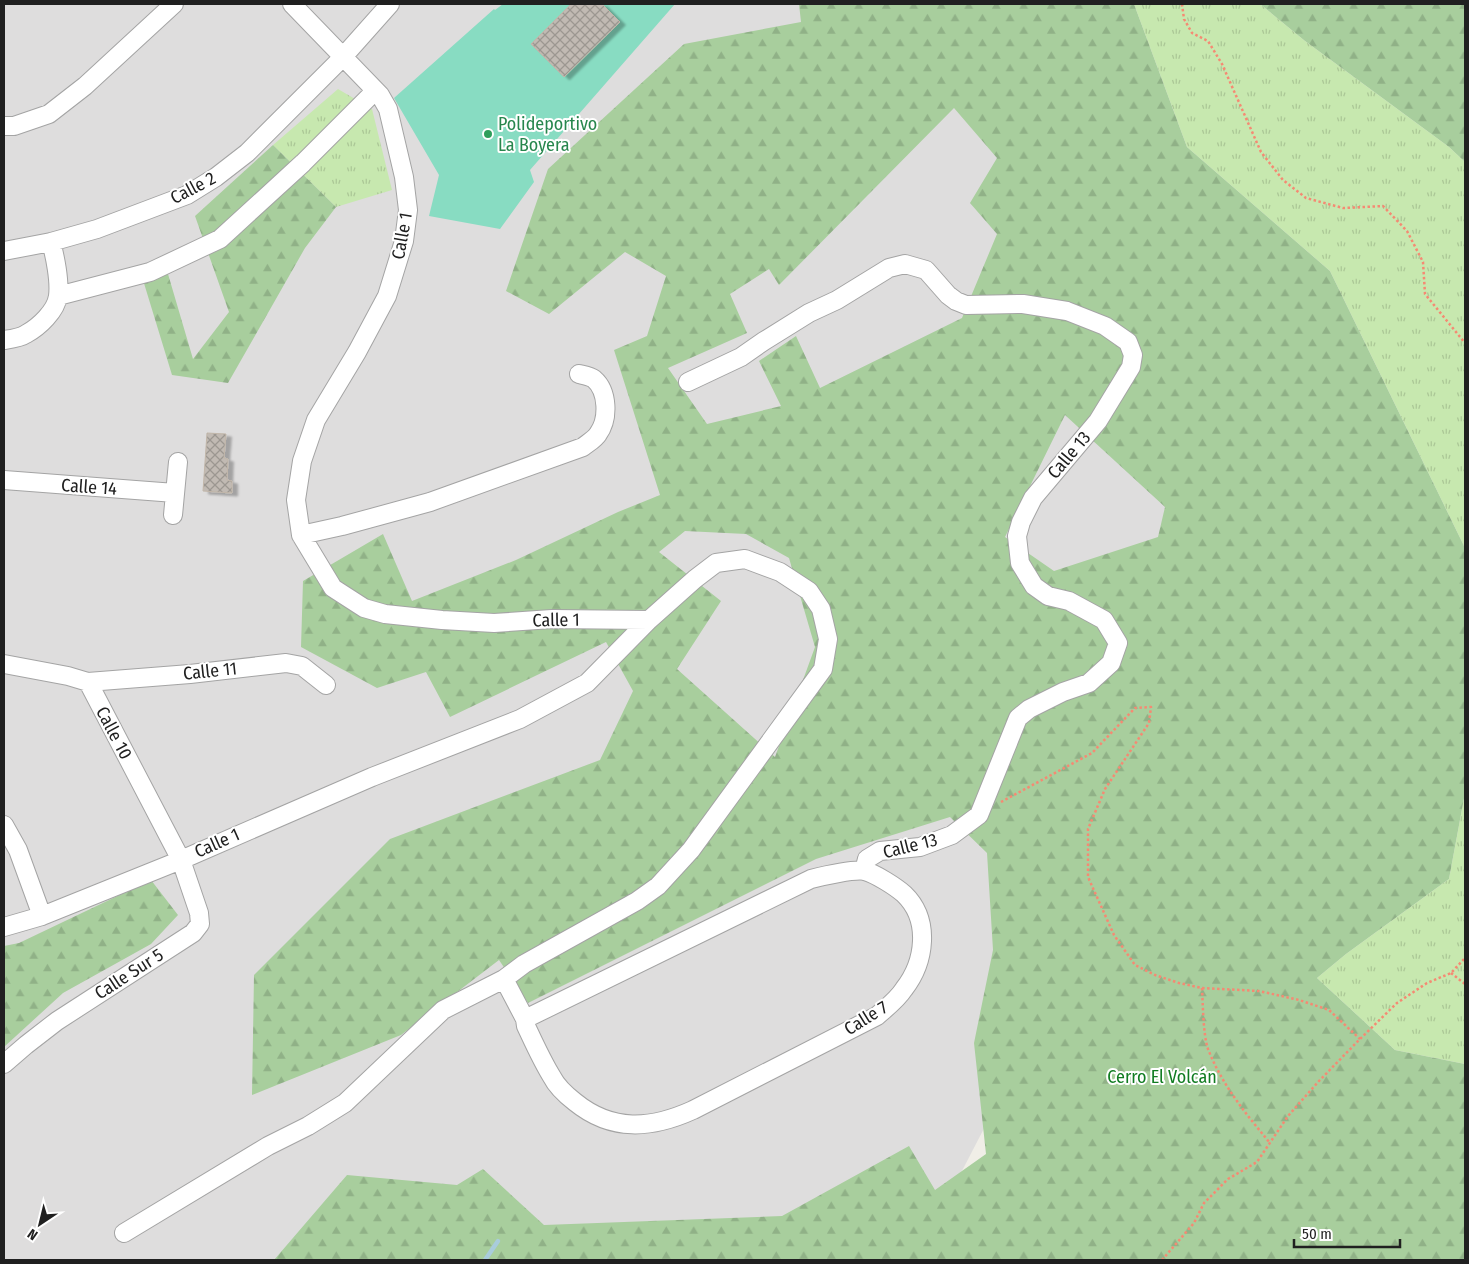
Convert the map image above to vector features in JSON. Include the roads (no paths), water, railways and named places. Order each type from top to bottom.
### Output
[{"type":"street","points":[[4,126],[14,126],[49,114],[85,86],[174,4]]},
{"type":"street","name":"Calle 1","points":[[292,4],[342,58],[375,90],[388,109],[404,177],[408,210],[404,241],[386,296],[357,352],[316,420],[302,461],[296,500],[301,535],[333,588],[364,608],[384,614],[442,620],[494,622],[552,619],[649,620]]},
{"type":"street","name":"Calle 2","points":[[4,251],[51,242],[97,229],[187,196],[247,153],[342,58],[390,4]]},
{"type":"street","points":[[58,296],[150,272],[220,239],[302,163],[375,90]]},
{"type":"street","points":[[4,340],[25,335],[44,321],[52,309],[58,296],[56,259],[51,242]]},
{"type":"street","name":"Calle 13","points":[[688,382],[741,357],[809,313],[837,300],[889,268],[905,264],[926,270],[938,281],[948,295],[961,303],[1023,304],[1067,311],[1105,326],[1128,342],[1133,355],[1132,367],[1098,421],[1034,498],[1021,522],[1017,536],[1020,563],[1034,586],[1048,596],[1069,601],[1104,620],[1118,643],[1112,663],[1089,683],[1063,692],[1029,709],[1018,718],[979,815],[952,835],[920,846],[880,851],[868,859],[864,871]]},
{"type":"street","points":[[301,535],[430,502],[583,447],[598,435],[604,422],[605,406],[603,389],[592,377],[579,374]]},
{"type":"street","points":[[173,515],[178,462]]},
{"type":"street","name":"Calle 14","points":[[4,480],[175,493]]},
{"type":"street","points":[[124,1233],[268,1146],[308,1126],[345,1103],[443,1010],[504,979],[524,964],[637,901],[658,886],[692,850],[823,669],[828,639],[821,609],[809,591],[780,572],[745,559],[716,563],[649,620]]},
{"type":"street","name":"Calle 1","points":[[4,927],[42,916],[181,860],[372,777],[520,719],[587,683],[649,620]]},
{"type":"street","name":"Calle 11","points":[[88,682],[224,671],[262,664],[286,663],[302,666],[326,685]]},
{"type":"street","points":[[4,664],[68,676],[88,682]]},
{"type":"street","name":"Calle 10","points":[[88,682],[181,860]]},
{"type":"street","points":[[4,825],[18,850],[42,916]]},
{"type":"street","name":"Calle Sur 5","points":[[4,1064],[26,1044],[193,932],[200,924],[199,913],[181,860]]},
{"type":"street","points":[[525,1019],[811,878],[864,871]]},
{"type":"street","name":"Calle 7","points":[[504,979],[552,1078],[565,1094],[584,1110],[598,1118],[614,1123],[636,1125],[673,1119],[877,1016],[905,988],[916,969],[922,949],[922,931],[918,911],[909,898],[896,886],[864,871]]},
{"type":"waterway","points":[[485,1260],[498,1241]]},
{"type":"place","name":"Polideportivo La Boyera","points":[[488,134]]},
{"type":"park label","name":"Cerro El Volcán","points":[[1162,1077]]}]
